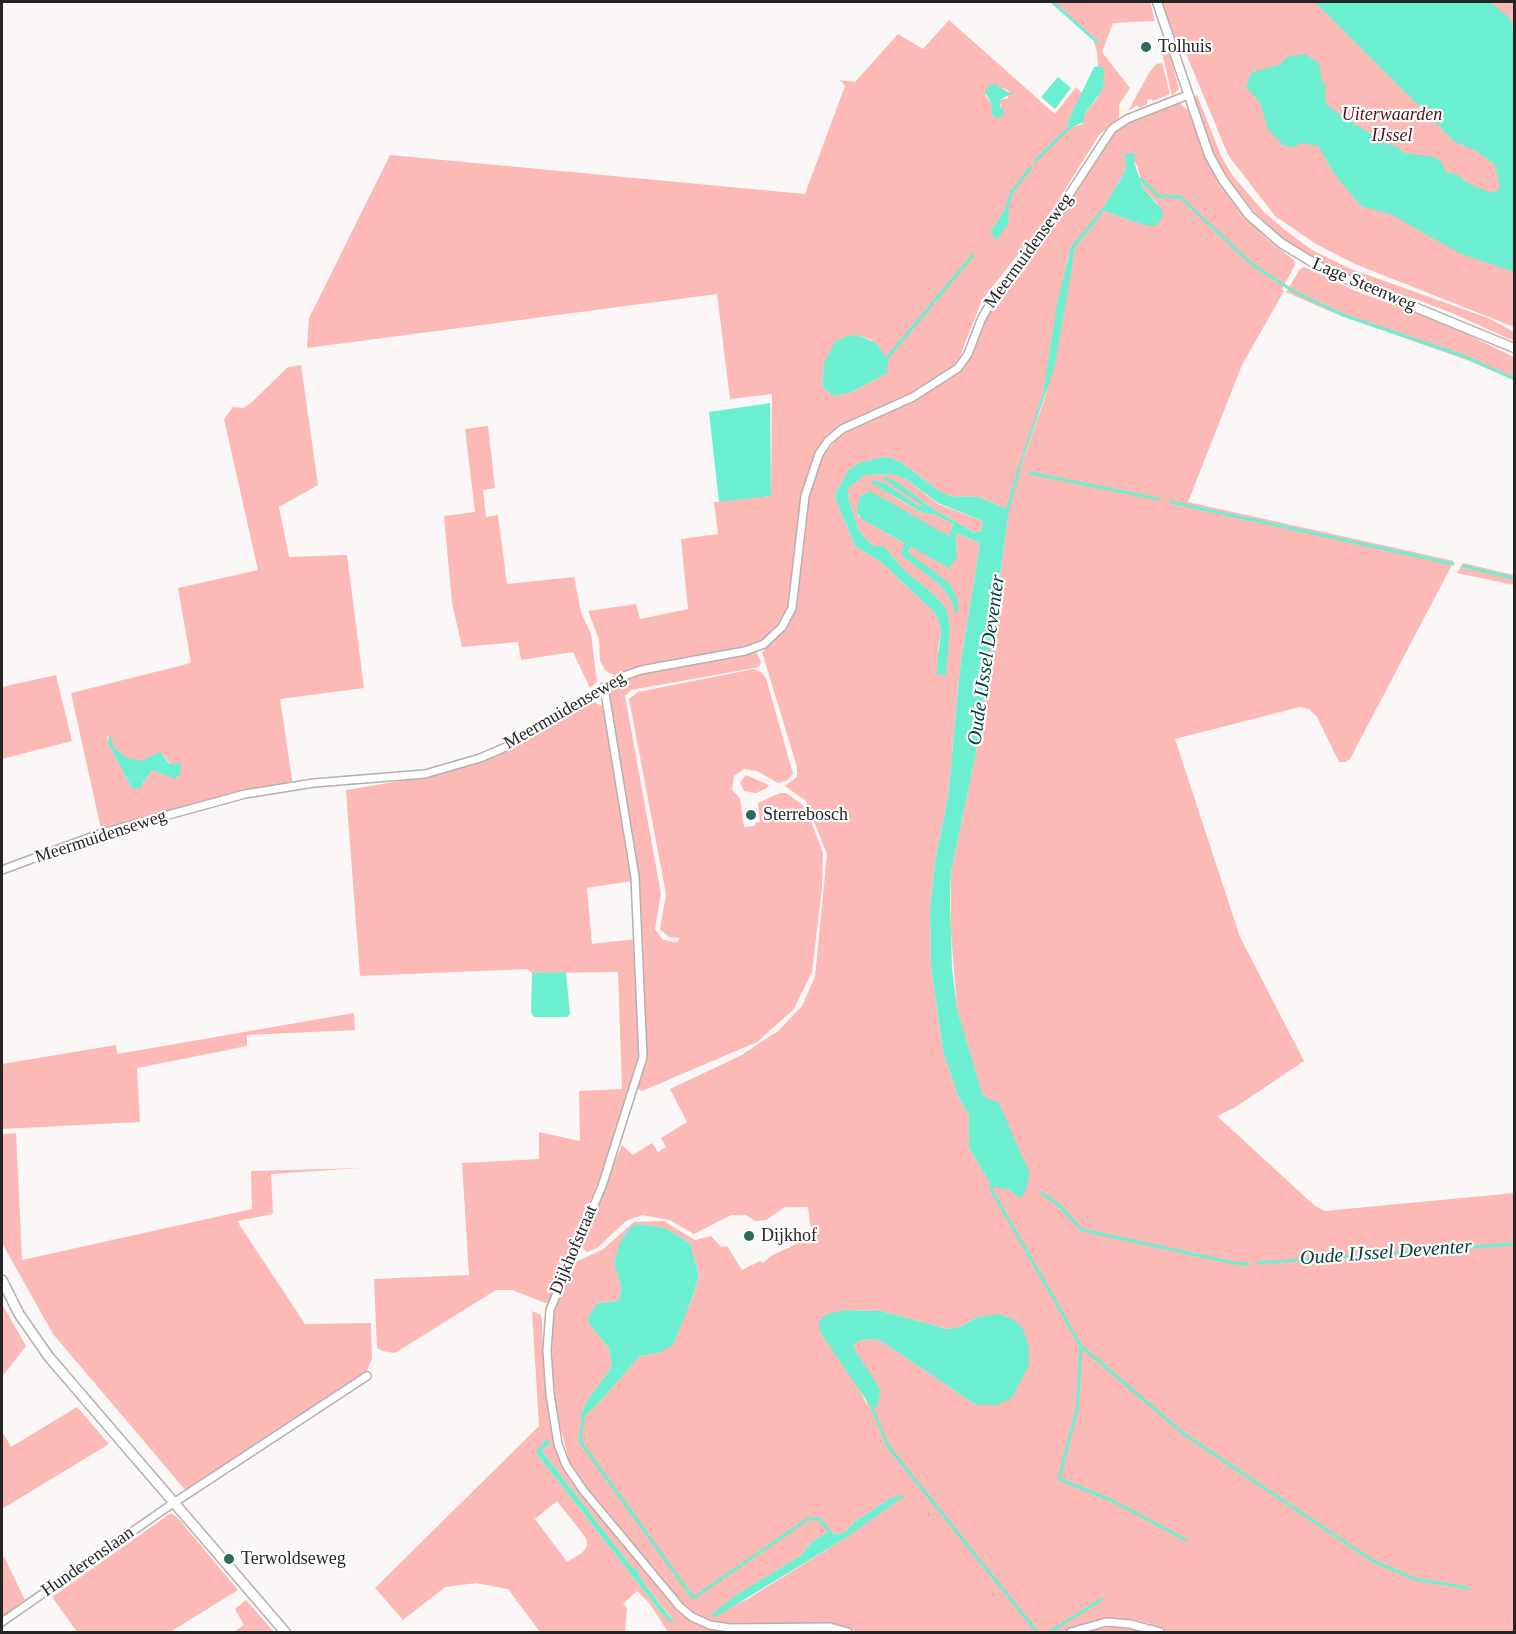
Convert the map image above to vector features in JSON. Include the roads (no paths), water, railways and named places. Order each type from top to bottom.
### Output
[{"type":"main road","points":[[2,1280],[19,1314],[49,1357],[285,1632]]},
{"type":"street","name":"Lage Steenweg","points":[[1157,2],[1209,155],[1223,180],[1249,215],[1281,243],[1325,270],[1515,348]]},
{"type":"street","name":"Meermuidenseweg","points":[[2,870],[99,834],[245,794],[314,783],[425,774],[480,758],[508,746],[604,687],[641,670],[759,647],[774,636],[792,608],[805,496],[819,454],[828,441],[842,429],[913,397],[958,368],[968,354],[981,320],[992,300],[1042,236],[1112,129],[1127,119],[1188,95]]},
{"type":"street","name":"Dijkhofstraat","points":[[604,687],[634,877],[644,1058],[602,1186],[550,1310],[547,1351],[558,1444],[566,1465],[583,1490],[680,1607],[692,1617],[710,1625],[730,1628],[830,1627],[848,1632]]},
{"type":"street","points":[[174,1503],[367,1376]]},
{"type":"street","name":"Hunderenslaan","points":[[2,1622],[174,1503]]},
{"type":"street","points":[[1071,1632],[1106,1622],[1130,1623],[1160,1632]]},
{"type":"water","points":[[1315,2],[1490,2],[1509,17],[1514,30],[1514,272],[1461,254],[1390,214],[1361,206],[1335,175],[1318,146],[1302,143],[1294,147],[1284,146],[1268,129],[1260,103],[1246,87],[1249,77],[1253,72],[1279,65],[1287,57],[1305,54],[1319,63],[1322,81],[1325,84],[1326,104],[1339,114],[1387,144],[1396,146],[1404,153],[1440,160],[1446,172],[1459,175],[1463,180],[1478,188],[1493,193],[1500,188],[1495,165],[1478,152],[1455,142]]},
{"type":"water","points":[[1101,66],[1104,71],[1103,89],[1084,115],[1084,122],[1072,127],[1067,123],[1094,67]]},
{"type":"water","points":[[1058,77],[1071,88],[1055,109],[1041,97]]},
{"type":"water","points":[[995,84],[1011,94],[1000,100],[1000,107],[1005,112],[998,119],[992,115],[992,105],[985,92],[989,86]]},
{"type":"water","points":[[1125,154],[1135,154],[1134,162],[1143,188],[1163,211],[1162,218],[1156,226],[1147,226],[1104,211],[1075,248],[1055,365],[1019,472],[1017,472],[1043,393],[1057,304],[1071,247],[1105,205],[1126,169]]},
{"type":"water","points":[[1009,207],[1008,224],[997,240],[990,233],[1003,212]]},
{"type":"water","points":[[858,335],[876,343],[888,360],[887,373],[852,392],[835,396],[825,390],[822,384],[824,363],[835,342],[846,336]]},
{"type":"water","points":[[770,403],[771,496],[719,502],[709,412]]},
{"type":"water","points":[[882,457],[892,458],[906,466],[939,491],[951,496],[979,497],[1009,510],[976,753],[951,872],[950,897],[952,968],[957,1009],[983,1096],[999,1103],[1030,1174],[1027,1180],[1028,1187],[1026,1186],[1025,1193],[1019,1198],[1008,1189],[992,1187],[969,1148],[969,1115],[958,1096],[943,1051],[931,966],[930,909],[935,861],[948,797],[960,668],[980,543],[956,533],[957,557],[949,568],[911,547],[908,552],[950,584],[958,600],[958,613],[956,613],[950,598],[939,584],[901,555],[904,543],[862,519],[857,513],[857,508],[860,496],[870,491],[949,536],[953,524],[933,514],[923,513],[871,483],[874,480],[886,484],[920,507],[922,505],[882,478],[884,477],[896,481],[933,509],[974,532],[981,532],[983,521],[938,503],[906,479],[892,474],[866,475],[849,487],[848,497],[859,531],[873,546],[884,546],[905,571],[936,596],[947,610],[950,627],[946,676],[936,674],[941,631],[936,614],[881,562],[855,546],[837,503],[835,494],[848,471],[858,463]]},
{"type":"water","points":[[109,733],[114,748],[128,758],[141,761],[160,752],[170,764],[181,763],[180,775],[175,779],[152,770],[140,788],[132,789],[108,743]]},
{"type":"water","points":[[566,972],[570,1014],[567,1017],[534,1017],[531,1012],[532,973]]},
{"type":"water","points":[[639,1224],[665,1228],[690,1243],[699,1275],[693,1296],[673,1345],[659,1353],[640,1356],[593,1409],[579,1419],[587,1401],[612,1366],[609,1348],[589,1324],[588,1317],[598,1303],[619,1301],[621,1287],[614,1262],[620,1242],[632,1226]]},
{"type":"water","points":[[845,1310],[881,1311],[948,1329],[960,1327],[977,1317],[998,1314],[1015,1320],[1023,1329],[1029,1347],[1029,1365],[1012,1398],[997,1405],[976,1405],[881,1341],[872,1339],[858,1341],[853,1347],[880,1389],[878,1405],[873,1410],[820,1332],[819,1321],[827,1314]]},
{"type":"water","points":[[547,1439],[551,1442],[542,1451],[632,1567],[638,1570],[640,1578],[674,1622],[671,1623],[659,1610],[537,1454],[537,1450]]},
{"type":"water","points":[[903,1494],[903,1497],[847,1537],[714,1618],[712,1614],[736,1595],[800,1556],[812,1542],[826,1533],[843,1534],[853,1523],[889,1499]]},
{"type":"waterway","points":[[1052,2],[1097,42]]},
{"type":"waterway","points":[[1035,161],[1073,124]]},
{"type":"waterway","points":[[1005,213],[1012,192],[1031,167]]},
{"type":"waterway","points":[[1141,179],[1158,196],[1180,197],[1253,265],[1293,291],[1343,315],[1466,357],[1514,379]]},
{"type":"waterway","points":[[887,358],[973,255]]},
{"type":"waterway","name":"Oude IJssel Deventer","points":[[1007,512],[1019,469]]},
{"type":"waterway","points":[[1030,473],[1158,499]]},
{"type":"waterway","points":[[1171,502],[1453,564]]},
{"type":"waterway","points":[[1463,566],[1514,578]]},
{"type":"waterway","points":[[993,1184],[991,1189],[1081,1346],[1077,1410],[1059,1479],[1113,1501],[1186,1540]]},
{"type":"waterway","name":"Oude IJssel Deventer","points":[[1042,1193],[1061,1207],[1082,1230],[1234,1263],[1249,1264]]},
{"type":"waterway","name":"Oude IJssel Deventer","points":[[1258,1263],[1514,1244]]},
{"type":"waterway","points":[[1081,1346],[1184,1434],[1373,1561],[1415,1579],[1468,1588]]},
{"type":"waterway","points":[[873,1410],[888,1446],[1037,1632]]},
{"type":"waterway","points":[[584,1415],[580,1441],[693,1598],[808,1519],[820,1519],[831,1534]]},
{"type":"waterway","points":[[1050,1632],[1102,1599]]},
{"type":"place","name":"Tolhuis","points":[[1146,47]]},
{"type":"place","name":"Sterrebosch","points":[[751,815]]},
{"type":"place","name":"Dijkhof","points":[[749,1236]]},
{"type":"place","name":"Terwoldseweg","points":[[229,1559]]},
{"type":"park label","name":"Uiterwaarden IJssel","points":[[1392,125]]}]
